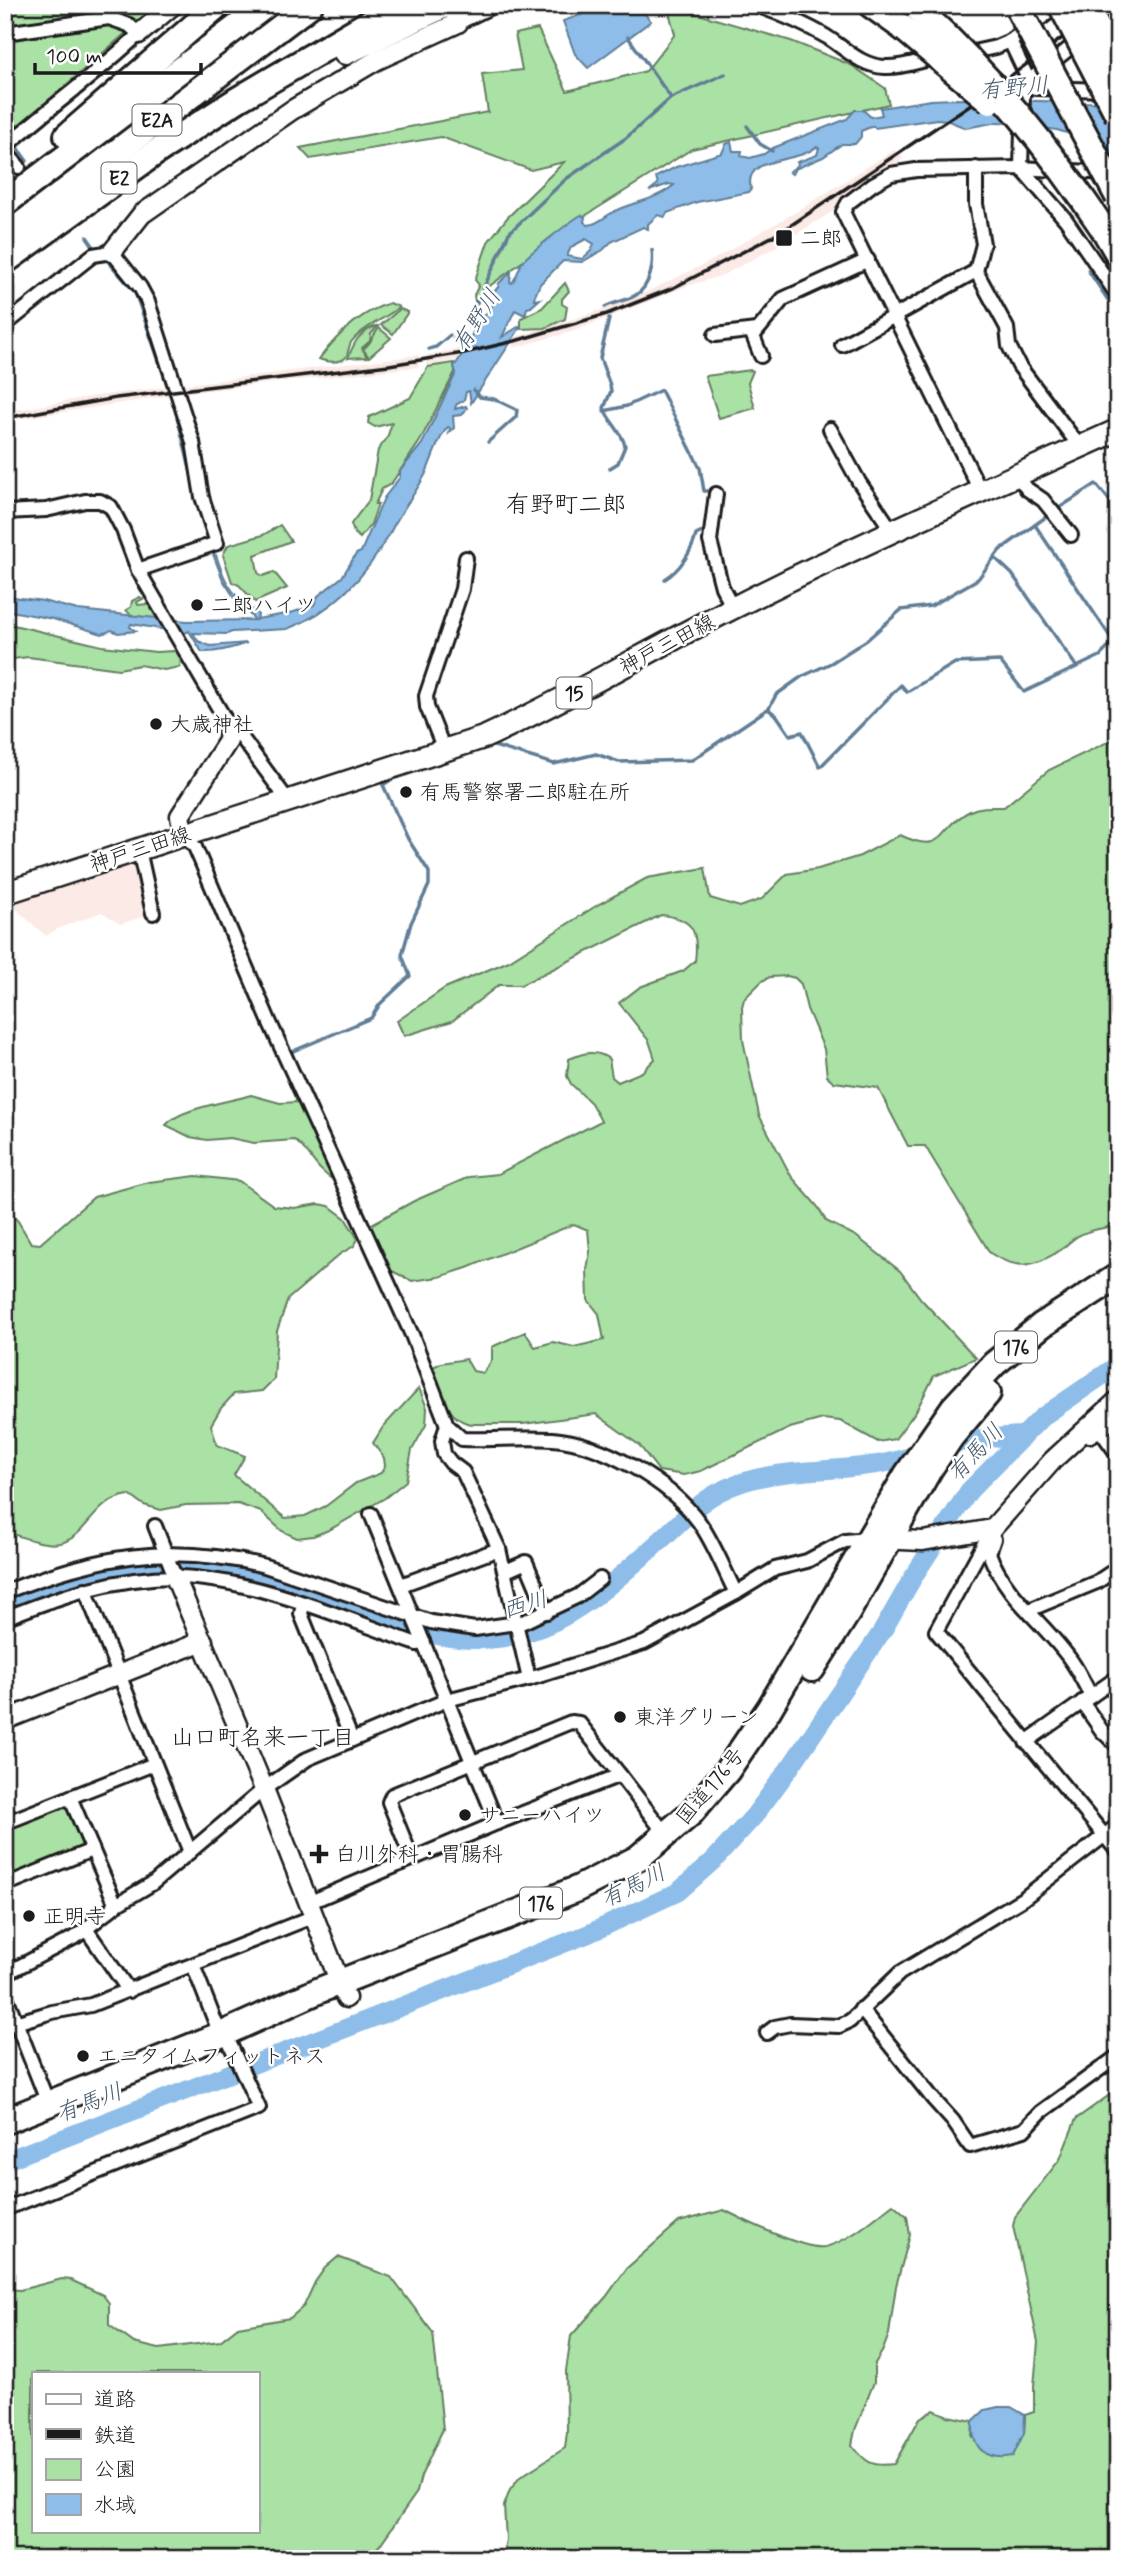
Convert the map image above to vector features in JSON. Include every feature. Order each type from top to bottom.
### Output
[{"type":"highway","points":[[5,189],[218,5]]},
{"type":"highway","name":"E2A","points":[[5,203],[266,5]]},
{"type":"highway","name":"E2A","points":[[5,237],[310,5]]},
{"type":"highway","name":"E2","points":[[5,261],[159,150],[237,100],[399,5]]},
{"type":"highway","points":[[871,5],[912,14],[963,50],[1033,130],[1118,254]]},
{"type":"highway","points":[[1060,5],[1118,115]]},
{"type":"highway","points":[[1087,5],[1118,76]]},
{"type":"highway","points":[[1017,7],[1118,197]]},
{"type":"highway","points":[[237,100],[368,43],[453,14]]},
{"type":"highway","name":"国道176号","points":[[5,2137],[577,1889],[638,1858],[667,1836],[727,1771],[769,1709],[881,1539],[918,1472],[931,1437],[953,1408],[994,1364],[1042,1325],[1118,1276]]},
{"type":"highway","name":"国道176号","points":[[918,1472],[997,1382],[1025,1356],[1069,1323],[1118,1292]]},
{"type":"highway","name":"国道176号","points":[[343,1991],[596,1895],[638,1874],[671,1853],[727,1794],[758,1751],[848,1612],[881,1539]]},
{"type":"highway","name":"国道176号","points":[[5,2121],[48,2103],[227,2041]]},
{"type":"main road","name":"神戸三田線","points":[[5,893],[485,737],[531,716],[733,608],[1118,430]]},
{"type":"street","points":[[19,167],[5,149],[51,106],[105,66],[173,5]]},
{"type":"street","points":[[112,252],[142,214],[292,110],[453,14],[495,5]]},
{"type":"street","points":[[757,5],[828,38],[859,60],[883,67],[981,51],[1010,41],[1060,5]]},
{"type":"street","points":[[1026,87],[1118,9]]},
{"type":"street","points":[[5,33],[98,18],[117,20],[129,25],[139,34]]},
{"type":"street","points":[[1010,41],[1026,87],[1021,164],[1066,220],[1118,296]]},
{"type":"street","points":[[1026,87],[1118,90]]},
{"type":"street","points":[[981,492],[843,212],[848,203],[891,174],[916,170],[1021,164],[1118,172]]},
{"type":"street","points":[[842,345],[976,271],[984,244],[976,204],[976,168]]},
{"type":"street","points":[[5,325],[89,250],[112,252],[140,287],[148,302],[193,442],[202,497],[217,543],[138,570]]},
{"type":"street","points":[[761,356],[753,336],[783,299],[868,260]]},
{"type":"street","points":[[976,271],[1007,328],[1009,346],[1019,366],[1080,447]]},
{"type":"street","points":[[715,335],[756,330]]},
{"type":"street","points":[[830,429],[859,482],[893,532]]},
{"type":"street","points":[[1017,475],[1027,489],[1043,500],[1071,535]]},
{"type":"street","points":[[716,494],[710,541],[722,587],[733,608]]},
{"type":"street","points":[[5,512],[47,510],[85,500],[106,503],[111,507],[138,570],[229,726],[239,734],[289,802]]},
{"type":"street","points":[[445,752],[427,707],[426,696],[462,589],[466,558]]},
{"type":"street","points":[[229,726],[228,741],[180,816],[184,835],[195,846],[270,1023],[412,1335],[447,1425],[462,1439],[556,1440],[603,1452],[633,1465],[686,1507],[700,1523],[736,1593]]},
{"type":"street","points":[[139,850],[153,913]]},
{"type":"street","points":[[1118,1400],[1078,1435],[991,1527],[936,1631],[1118,1852]]},
{"type":"street","points":[[1078,1435],[1090,1436],[1118,1419]]},
{"type":"street","points":[[447,1425],[442,1441],[444,1454],[463,1472],[499,1549],[529,1679]]},
{"type":"street","points":[[1100,1430],[1118,1455]]},
{"type":"street","points":[[371,1514],[497,1823]]},
{"type":"street","points":[[155,1526],[264,1789],[343,1991]]},
{"type":"street","points":[[5,1974],[77,1936],[116,1905],[153,1883],[294,1767],[447,1700],[529,1679],[645,1643],[775,1569],[807,1561],[845,1541],[923,1541],[991,1527],[999,1533],[990,1545],[989,1553],[993,1564],[1018,1602],[1029,1610],[1072,1662],[1102,1731],[1118,1746]]},
{"type":"street","points":[[401,1585],[499,1549]]},
{"type":"street","points":[[5,1592],[80,1565],[127,1556],[166,1553],[238,1559],[299,1576],[431,1622],[475,1629],[517,1623],[547,1612],[600,1579]]},
{"type":"street","points":[[506,1571],[526,1562],[547,1612]]},
{"type":"street","points":[[1029,1610],[1097,1582],[1118,1568]]},
{"type":"street","points":[[5,1618],[85,1589],[131,1580],[176,1577],[238,1584],[417,1644],[424,1643]]},
{"type":"street","points":[[85,1589],[190,1852]]},
{"type":"street","points":[[303,1605],[301,1614],[352,1740]]},
{"type":"street","points":[[5,1720],[203,1641]]},
{"type":"street","points":[[1026,1742],[1118,1677]]},
{"type":"street","points":[[412,1859],[389,1802],[393,1795],[571,1722],[579,1723],[667,1836]]},
{"type":"street","points":[[5,1823],[154,1764]]},
{"type":"street","points":[[10,2024],[91,2006],[129,1991],[310,1910],[412,1859],[620,1775]]},
{"type":"street","points":[[70,1797],[116,1905]]},
{"type":"street","points":[[767,2033],[775,2027],[790,2024],[839,2026],[850,2021],[900,1973],[1024,1898],[1118,1825]]},
{"type":"street","points":[[5,1885],[92,1850]]},
{"type":"street","points":[[86,1929],[129,1991]]},
{"type":"street","points":[[5,2209],[259,2108],[192,1965]]},
{"type":"street","points":[[5,1994],[10,2024],[48,2103]]},
{"type":"street","points":[[861,2009],[953,2121],[970,2146],[1024,2130],[1041,2112],[1118,2056]]},
{"type":"shaded area","points":[[894,150],[904,158],[848,198],[843,205],[772,249],[723,275],[687,286],[574,331],[513,348],[515,337],[638,296],[709,262],[796,212]]},
{"type":"shaded area","points":[[463,348],[460,359],[426,366],[427,355]]},
{"type":"shaded area","points":[[419,355],[419,367],[182,393],[180,385]]},
{"type":"shaded area","points":[[173,386],[175,395],[5,421],[5,412],[88,397]]},
{"type":"shaded area","points":[[135,861],[151,914],[120,924],[102,912],[59,928],[46,936],[7,901]]},
{"type":"green space","points":[[5,5],[158,5],[5,138]]},
{"type":"green space","points":[[667,5],[791,41],[851,65],[885,88],[889,104],[692,149],[577,221],[487,288],[475,301],[474,295],[479,285],[475,280],[488,242],[507,218],[564,162],[531,170],[441,137],[310,159],[300,148],[488,112],[482,74],[522,70],[515,34],[538,29],[567,91],[646,71],[675,34]]},
{"type":"green space","points":[[565,283],[569,291],[562,299],[562,304],[567,307],[565,319],[545,328],[521,329],[521,318],[542,308]]},
{"type":"green space","points":[[390,303],[399,307],[357,336],[350,343],[345,359],[333,362],[319,359],[350,325],[369,312]]},
{"type":"green space","points":[[400,309],[408,312],[393,334],[381,325]]},
{"type":"green space","points":[[376,326],[370,341],[362,348],[367,357],[348,358],[358,339]]},
{"type":"green space","points":[[379,328],[391,338],[369,357],[363,349]]},
{"type":"green space","points":[[454,363],[455,372],[420,441],[391,484],[382,489],[375,504],[378,504],[371,524],[360,538],[354,533],[351,524],[369,500],[378,450],[387,438],[392,423],[375,427],[368,423],[369,417],[410,398],[428,367]]},
{"type":"green space","points":[[753,371],[748,383],[755,408],[719,418],[705,376]]},
{"type":"green space","points":[[280,525],[291,541],[255,555],[258,573],[263,576],[274,572],[287,588],[255,602],[239,585],[232,582],[223,555],[228,545],[263,535]]},
{"type":"green space","points":[[140,597],[143,599],[137,602],[138,605],[148,604],[149,600],[159,617],[141,618],[126,610],[131,607],[132,601]]},
{"type":"green space","points":[[5,623],[102,646],[156,652],[174,651],[181,653],[180,667],[164,670],[140,665],[119,669],[28,657],[5,660]]},
{"type":"green space","points":[[1118,737],[1118,1225],[1084,1233],[1044,1260],[1026,1265],[1000,1259],[990,1253],[925,1146],[908,1146],[878,1088],[834,1082],[827,1076],[824,1049],[807,1009],[801,984],[795,978],[787,976],[770,977],[762,981],[744,999],[743,1040],[759,1115],[791,1176],[818,1207],[826,1221],[856,1236],[900,1271],[921,1299],[976,1358],[934,1376],[916,1411],[895,1439],[878,1442],[840,1421],[823,1419],[790,1428],[701,1471],[684,1475],[659,1471],[639,1445],[596,1414],[523,1424],[473,1424],[456,1417],[446,1403],[433,1367],[466,1359],[473,1371],[483,1373],[492,1360],[492,1347],[525,1332],[535,1347],[553,1342],[574,1347],[604,1340],[599,1314],[588,1300],[588,1230],[574,1224],[467,1268],[439,1277],[412,1281],[390,1270],[370,1225],[414,1201],[469,1177],[498,1174],[601,1121],[591,1103],[571,1084],[567,1076],[569,1059],[589,1053],[604,1056],[609,1059],[612,1077],[618,1082],[642,1072],[655,1059],[649,1041],[619,1003],[640,987],[683,971],[695,961],[696,941],[686,923],[661,915],[521,985],[499,985],[452,1021],[404,1036],[397,1021],[445,988],[509,961],[599,904],[647,878],[705,868],[710,898],[740,907],[762,899],[787,874],[818,869],[860,856],[900,835],[926,843],[934,841],[970,811],[1004,807],[1049,770]]},
{"type":"green space","points":[[251,1095],[280,1103],[298,1102],[335,1181],[322,1171],[294,1140],[254,1143],[230,1138],[207,1140],[190,1137],[166,1125],[193,1110]]},
{"type":"green space","points":[[196,1176],[239,1181],[274,1206],[329,1206],[345,1218],[358,1239],[354,1246],[340,1254],[288,1299],[277,1331],[274,1379],[262,1391],[234,1394],[211,1425],[217,1445],[245,1456],[234,1475],[285,1518],[305,1516],[326,1506],[356,1483],[381,1473],[385,1466],[384,1458],[373,1443],[383,1427],[419,1388],[427,1408],[426,1425],[412,1450],[406,1481],[385,1498],[329,1530],[313,1536],[297,1538],[282,1531],[261,1512],[238,1504],[186,1505],[161,1510],[144,1505],[129,1495],[108,1503],[73,1538],[64,1542],[42,1543],[5,1532],[5,1207],[18,1221],[31,1243],[40,1244],[94,1197],[149,1182]]},
{"type":"green space","points":[[65,1804],[71,1808],[86,1844],[83,1851],[5,1882],[5,1829]]},
{"type":"green space","points":[[1118,2089],[1118,2559],[503,2559],[506,2539],[504,2506],[510,2490],[520,2477],[565,2448],[566,2371],[571,2336],[606,2297],[627,2268],[679,2222],[724,2210],[775,2234],[816,2247],[825,2247],[844,2240],[893,2204],[907,2216],[910,2235],[896,2286],[889,2334],[874,2365],[874,2382],[855,2430],[852,2445],[866,2460],[880,2465],[894,2464],[920,2418],[934,2410],[973,2421],[972,2437],[1024,2433],[1025,2415],[1034,2412],[1038,2342],[1013,2226],[1015,2217],[1060,2159],[1076,2119]]},
{"type":"green space","points":[[338,2257],[391,2277],[433,2333],[443,2429],[421,2476],[417,2492],[379,2546],[364,2559],[5,2559],[5,2289],[20,2290],[62,2279],[71,2280],[103,2295],[109,2303],[109,2325],[134,2343],[159,2349],[220,2341],[238,2327],[290,2318],[304,2306],[325,2268]]},
{"type":"water","points":[[609,5],[638,6],[651,21],[588,68],[575,54],[563,21]]},
{"type":"water","points":[[931,100],[1118,103],[1118,151],[1114,156],[1102,144],[1057,130],[998,122],[966,128],[937,119],[875,128],[873,126],[861,131],[861,137],[855,144],[842,144],[823,157],[795,169],[792,174],[789,172],[798,165],[797,162],[817,155],[819,148],[763,165],[755,170],[750,178],[749,192],[697,202],[667,213],[665,217],[658,215],[648,224],[648,229],[643,227],[611,242],[582,262],[563,261],[540,284],[534,298],[540,299],[527,308],[525,315],[515,310],[502,337],[521,325],[516,334],[471,403],[469,391],[466,392],[464,400],[456,405],[455,409],[467,408],[462,415],[453,416],[454,428],[449,433],[448,427],[445,431],[425,475],[372,562],[335,601],[287,629],[227,634],[193,633],[198,641],[210,646],[247,643],[219,651],[202,652],[189,631],[185,633],[131,624],[130,627],[136,631],[118,633],[112,630],[102,634],[53,619],[5,610],[5,596],[43,601],[78,610],[187,621],[255,620],[236,600],[223,580],[213,554],[216,555],[232,590],[258,615],[257,619],[291,613],[314,605],[318,596],[342,577],[356,554],[361,552],[384,498],[400,477],[400,471],[422,444],[456,373],[454,366],[479,321],[492,307],[490,297],[498,284],[511,272],[512,283],[522,262],[540,245],[581,215],[585,217],[584,222],[592,224],[613,212],[660,194],[674,185],[669,184],[649,191],[658,184],[656,177],[676,167],[722,153],[726,144],[731,142],[733,151],[742,151],[741,156],[750,158],[847,119],[855,110],[863,110],[871,117],[882,115],[880,108]],"holes":[[[586,239],[594,244],[582,259],[567,256],[571,247]]]},
{"type":"water","points":[[1011,2407],[1025,2415],[1024,2433],[1013,2456],[988,2455],[982,2451],[975,2439],[973,2421],[985,2410]]},
{"type":"waterway","points":[[1112,23],[1118,18]]},
{"type":"waterway","points":[[628,37],[671,98],[725,74]]},
{"type":"waterway","name":"有野川","points":[[474,309],[509,233],[566,179],[626,138],[671,98]]},
{"type":"waterway","points":[[747,126],[760,144],[772,151]]},
{"type":"waterway","points":[[16,146],[27,161]]},
{"type":"waterway","points":[[87,237],[94,247]]},
{"type":"waterway","points":[[605,307],[641,291],[650,275],[652,250]]},
{"type":"waterway","points":[[106,259],[135,292],[166,381]]},
{"type":"waterway","points":[[1088,270],[1108,300]]},
{"type":"waterway","points":[[609,319],[600,358],[611,391],[604,408],[625,446],[618,463],[610,468]]},
{"type":"waterway","name":"有野川","points":[[429,349],[436,347],[450,335]]},
{"type":"waterway","name":"有野川","points":[[454,339],[463,343],[472,342]]},
{"type":"waterway","points":[[474,390],[480,397],[494,399],[515,409]]},
{"type":"waterway","points":[[604,411],[627,406],[661,390],[700,468],[704,491],[711,491]]},
{"type":"waterway","points":[[172,399],[208,535]]},
{"type":"waterway","points":[[488,442],[516,417],[517,410]]},
{"type":"waterway","points":[[1056,510],[1096,484],[1118,511]]},
{"type":"waterway","points":[[491,745],[554,764],[596,754],[619,762],[692,760],[769,708],[776,695],[801,677],[831,663],[867,640],[901,610],[931,606],[978,579],[1000,550],[1050,514]]},
{"type":"waterway","points":[[1035,525],[1113,641]]},
{"type":"waterway","points":[[665,579],[685,560],[696,535],[707,527]]},
{"type":"waterway","points":[[994,557],[1012,574],[1076,666]]},
{"type":"waterway","points":[[768,709],[777,716],[790,735],[802,732],[820,767],[901,685],[907,692],[955,663],[1000,661],[1024,692],[1100,656],[1118,637]]},
{"type":"waterway","points":[[291,1052],[371,1018],[380,1004],[410,976],[402,955],[411,923],[429,885],[429,872],[408,839],[383,785],[395,777]]},
{"type":"waterway","name":"有馬川","points":[[5,2161],[588,1934],[678,1892],[714,1860],[754,1816],[791,1766],[883,1630],[915,1574],[969,1491],[1042,1417],[1118,1365]]},
{"type":"waterway","name":"西川","points":[[5,1602],[77,1574],[153,1564],[188,1565],[258,1575],[430,1634],[467,1639],[500,1638],[530,1631],[558,1620],[584,1604],[610,1585],[696,1507],[739,1483],[780,1474],[885,1463],[972,1440],[1025,1435]]},
{"type":"railway","points":[[5,418],[116,398],[389,365],[464,353],[607,314],[673,288],[781,232],[986,94],[1107,5]]},
{"type":"place","name":"二郎","points":[[784,238]]},
{"type":"place","name":"二郎ハイツ","points":[[197,605]]},
{"type":"place","name":"大歳神社","points":[[156,724]]},
{"type":"place","name":"有馬警察署二郎駐在所","points":[[406,792]]},
{"type":"place","name":"東洋グリーン","points":[[620,1717]]},
{"type":"place","name":"サニーハイツ","points":[[465,1815]]},
{"type":"place","name":"白川外科・胃腸科","points":[[319,1854]]},
{"type":"place","name":"正明寺","points":[[29,1916]]},
{"type":"place","name":"エニタイムフィットネス","points":[[83,2056]]},
{"type":"district","name":"有野町二郎","points":[[566,504]]},
{"type":"district","name":"山口町名来一丁目","points":[[263,1737]]}]
